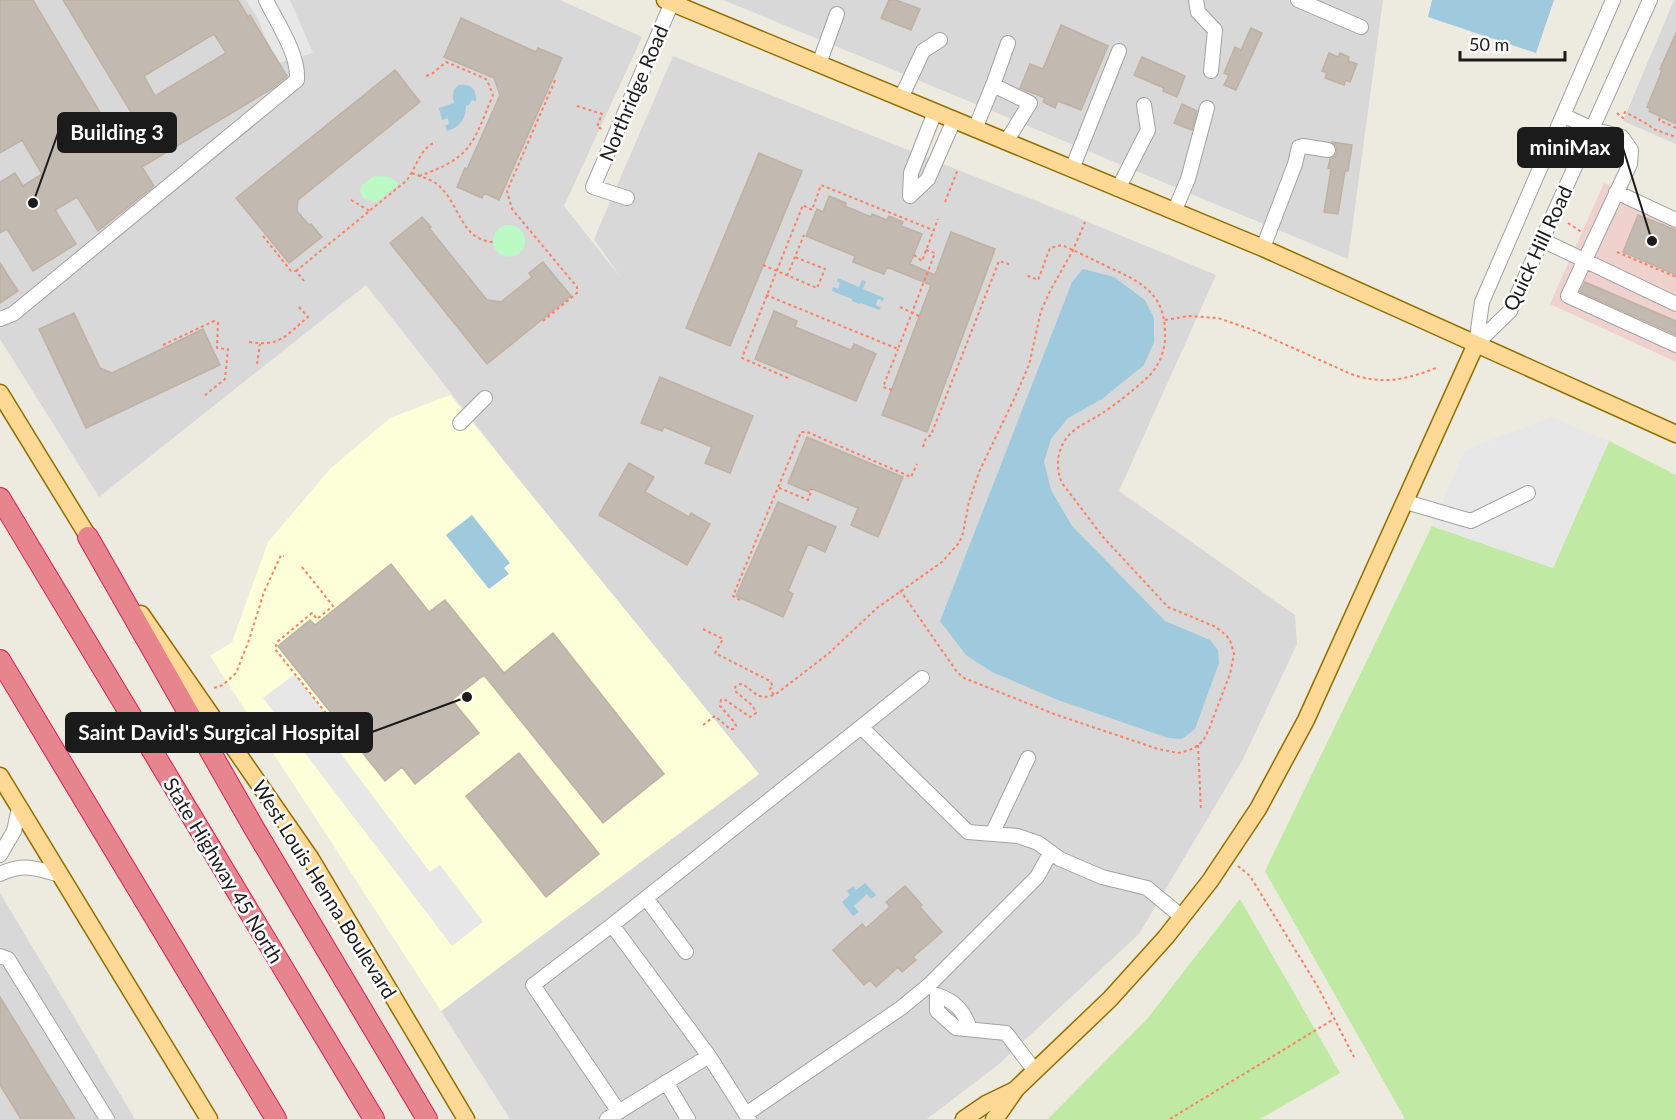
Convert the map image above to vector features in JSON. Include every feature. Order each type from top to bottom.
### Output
[{"type":"highway","name":"State Highway 45 North","points":[[0,498],[374,1119]]},
{"type":"highway","points":[[88,537],[260,838],[427,1119]]},
{"type":"highway","points":[[0,660],[276,1119]]},
{"type":"main road","points":[[670,1],[1263,248],[1676,434]]},
{"type":"main road","points":[[994,1119],[1016,1089],[1110,999],[1166,938],[1210,881],[1258,809],[1306,720],[1476,344]]},
{"type":"main road","name":"West Louis Henna Boulevard","points":[[0,393],[88,537],[311,859],[466,1119]]},
{"type":"main road","points":[[0,776],[209,1119]]},
{"type":"main road","points":[[964,1119],[986,1104],[1016,1089]]},
{"type":"street","points":[[0,319],[13,314],[297,80],[298,69],[292,52],[266,0]]},
{"type":"street","points":[[1196,0],[1198,12],[1215,30],[1210,71]]},
{"type":"street","points":[[1298,0],[1360,27]]},
{"type":"street","name":"Quick Hill Road","points":[[1476,344],[1482,302],[1613,0]]},
{"type":"street","name":"Quick Hill Road","points":[[1476,344],[1510,311],[1650,0]]},
{"type":"street","name":"Northridge Road","points":[[627,198],[593,187],[670,1]]},
{"type":"street","points":[[819,64],[837,14]]},
{"type":"street","points":[[901,98],[923,51],[940,40]]},
{"type":"street","points":[[975,129],[1008,43]]},
{"type":"street","points":[[1072,170],[1119,51]]},
{"type":"street","points":[[993,85],[1030,103],[1006,142]]},
{"type":"street","points":[[1118,189],[1148,130],[1144,105]]},
{"type":"street","points":[[1174,212],[1188,179],[1207,108]]},
{"type":"street","points":[[935,112],[911,173],[910,196],[928,179],[954,120]]},
{"type":"street","points":[[1563,116],[1592,129],[1622,137],[1631,150],[1630,164],[1568,296],[1676,345]]},
{"type":"street","points":[[1263,248],[1295,164],[1299,147],[1328,150]]},
{"type":"street","points":[[1616,192],[1676,220]]},
{"type":"street","points":[[1542,240],[1676,304]]},
{"type":"street","points":[[460,423],[485,398]]},
{"type":"street","points":[[1406,502],[1472,521],[1528,493]]},
{"type":"street","points":[[709,1056],[613,1115],[533,985],[612,925],[922,678]]},
{"type":"street","points":[[861,727],[968,832],[1018,836],[1038,843],[1060,859],[1102,878],[1147,888],[1182,917]]},
{"type":"street","points":[[992,834],[1028,758]]},
{"type":"street","points":[[0,855],[14,831],[19,808]]},
{"type":"street","points":[[612,925],[709,1056],[748,1117],[901,1008],[933,990],[1037,877],[1051,852]]},
{"type":"street","points":[[0,874],[21,866],[60,875]]},
{"type":"street","points":[[646,898],[686,952]]},
{"type":"street","points":[[0,956],[8,959],[107,1119]]},
{"type":"street","points":[[933,990],[950,1000],[966,1017],[970,1029],[1006,1033],[1035,1071]]},
{"type":"street","points":[[666,1082],[688,1119]]},
{"type":"path","points":[[419,176],[451,163],[468,148],[474,140],[493,95],[487,80],[446,62],[424,77]]},
{"type":"path","points":[[543,321],[577,293],[577,287],[512,209],[507,191],[556,78]]},
{"type":"path","points":[[578,106],[602,114],[597,127],[602,129]]},
{"type":"path","points":[[1617,113],[1623,118],[1625,112],[1653,129],[1676,137]]},
{"type":"path","points":[[1660,118],[1659,120],[1676,128]]},
{"type":"path","points":[[296,271],[406,181],[427,147],[436,142]]},
{"type":"path","points":[[945,202],[958,169]]},
{"type":"path","points":[[412,173],[439,186],[454,205],[463,225],[481,240],[493,242]]},
{"type":"path","points":[[788,378],[742,358],[803,205],[812,210],[821,185],[933,230]]},
{"type":"path","points":[[351,200],[370,211]]},
{"type":"path","points":[[914,255],[921,261],[938,219]]},
{"type":"path","points":[[703,725],[716,716],[730,729],[734,729],[735,723],[720,706],[721,700],[724,699],[750,717],[756,713],[753,706],[735,691],[735,687],[743,684],[760,697],[766,698],[774,695],[822,659],[877,608],[942,562],[959,543],[979,472],[1029,365],[1041,311],[1085,222]]},
{"type":"path","points":[[1568,223],[1583,234]]},
{"type":"path","points":[[521,230],[526,226]]},
{"type":"path","points":[[787,276],[804,235]]},
{"type":"path","points":[[263,236],[291,271],[296,271],[304,280]]},
{"type":"path","points":[[900,590],[957,672],[964,678],[1057,715],[1158,749],[1178,753],[1187,751],[1203,741],[1209,729],[1230,674],[1234,654],[1227,636],[1216,627],[1168,607],[1103,537],[1059,476],[1059,455],[1062,444],[1075,429],[1105,412],[1150,375],[1157,364],[1166,341],[1164,321],[1156,299],[1137,280],[1062,245],[1050,248],[1038,280],[1026,275]]},
{"type":"path","points":[[892,390],[883,387],[935,253],[926,250]]},
{"type":"path","points":[[1617,252],[1676,277]]},
{"type":"path","points":[[763,266],[817,288],[825,269],[795,257]]},
{"type":"path","points":[[923,447],[926,438],[931,435],[999,261],[1009,264]]},
{"type":"path","points":[[766,295],[898,349]]},
{"type":"path","points":[[249,342],[266,345],[285,337],[308,318],[298,306]]},
{"type":"path","points":[[900,307],[919,316]]},
{"type":"path","points":[[1164,321],[1189,316],[1218,318],[1253,330],[1365,379],[1398,380],[1436,368]]},
{"type":"path","points":[[163,345],[214,321],[218,323],[217,348],[228,350],[225,379],[204,396]]},
{"type":"path","points":[[257,364],[260,344]]},
{"type":"path","points":[[740,600],[733,596],[801,432],[807,432],[910,477],[917,464]]},
{"type":"path","points":[[778,488],[808,500],[813,489]]},
{"type":"path","points":[[214,688],[223,685],[236,673],[264,592],[281,555],[284,556]]},
{"type":"path","points":[[302,567],[333,606],[317,619],[312,613],[277,642],[275,649],[345,737]]},
{"type":"path","points":[[703,629],[723,639],[715,653],[770,681],[773,686],[770,689],[774,695]]},
{"type":"path","points":[[1198,745],[1201,811]]},
{"type":"path","points":[[1226,856],[1250,876],[1318,987],[1354,1057]]},
{"type":"path","points":[[1170,1119],[1334,1019]]},
{"type":"shaded area","points":[[0,0],[560,0],[642,37],[564,206],[621,278],[594,239],[673,56],[1216,275],[1119,491],[1295,615],[1297,644],[1243,759],[1139,934],[999,1064],[927,1119],[510,1119],[441,1011],[759,774],[516,476],[366,285],[99,497],[0,339]]},
{"type":"shaded area","points":[[246,0],[290,0],[313,53],[279,63],[258,19]]},
{"type":"shaded area","points":[[723,0],[1383,0],[1348,259],[884,66]]},
{"type":"shaded area","points":[[1674,0],[1676,0],[1676,144],[1623,121]]},
{"type":"shaded area","points":[[1604,183],[1676,216],[1676,362],[1550,304]]},
{"type":"shaded area","points":[[450,395],[759,774],[441,1011],[210,656],[232,642],[268,542],[330,469],[390,418]]},
{"type":"shaded area","points":[[1551,417],[1609,441],[1553,568],[1432,526],[1465,450]]},
{"type":"shaded area","points":[[295,674],[337,729],[328,737],[430,872],[440,865],[483,922],[452,946],[263,698]]},
{"type":"shaded area","points":[[0,893],[135,1119],[0,1119]]},
{"type":"green space","points":[[374,176],[390,177],[399,184],[377,202],[364,199],[360,192],[362,185]]},
{"type":"green space","points":[[509,225],[520,230],[525,241],[520,252],[509,257],[498,252],[493,241],[498,230]]},
{"type":"green space","points":[[1609,441],[1676,475],[1676,1119],[1405,1119],[1265,871],[1432,526],[1553,568]]},
{"type":"green space","points":[[1240,899],[1340,1073],[1260,1119],[1048,1119],[1147,1019]]},
{"type":"water","points":[[1432,0],[1554,0],[1536,53],[1428,17]]},
{"type":"water","points":[[459,85],[472,88],[476,101],[472,100],[466,106],[465,115],[458,125],[447,131],[445,125],[449,124],[448,118],[442,120],[439,108],[454,103],[453,93]]},
{"type":"water","points":[[1083,269],[1114,277],[1145,300],[1154,318],[1154,342],[1144,365],[1102,399],[1068,418],[1051,439],[1044,462],[1051,490],[1072,526],[1165,621],[1210,640],[1218,650],[1219,663],[1195,729],[1182,739],[1168,738],[1058,700],[992,672],[966,655],[940,621],[1072,282]]},
{"type":"water","points":[[838,278],[859,287],[862,280],[866,281],[863,289],[884,298],[883,301],[878,299],[876,305],[881,307],[879,310],[859,304],[832,291],[833,287],[838,289],[840,283],[837,281]]},
{"type":"water","points":[[472,515],[510,563],[504,568],[509,574],[489,589],[446,535]]},
{"type":"water","points":[[865,883],[876,895],[871,899],[867,894],[854,906],[859,912],[853,916],[842,902],[850,895],[847,891],[853,886],[856,890]]},
{"type":"building","points":[[0,0],[33,0],[111,131],[134,117],[63,0],[238,0],[248,17],[250,15],[287,76],[273,88],[142,167],[154,186],[98,231],[77,197],[55,210],[76,244],[33,271],[7,229],[0,233],[0,182],[15,173],[23,186],[42,174],[22,140],[0,153]],"holes":[[[214,34],[226,53],[155,96],[144,76]]]},
{"type":"building","points":[[889,0],[896,0],[920,9],[911,30],[881,18]]},
{"type":"building","points":[[461,18],[536,52],[538,48],[562,58],[499,200],[484,193],[482,198],[457,187],[500,95],[494,78],[444,57]]},
{"type":"building","points":[[1061,25],[1108,46],[1081,110],[1058,101],[1055,108],[1043,102],[1045,98],[1020,88],[1030,64],[1043,69]]},
{"type":"building","points":[[1251,28],[1262,33],[1236,90],[1224,85],[1229,75],[1224,73],[1235,47],[1241,50]]},
{"type":"building","points":[[1676,33],[1676,124],[1649,111],[1650,108],[1647,107]]},
{"type":"building","points":[[1329,53],[1338,57],[1340,53],[1349,57],[1348,61],[1357,64],[1350,82],[1346,80],[1344,85],[1325,78],[1327,73],[1322,71]]},
{"type":"building","points":[[1142,57],[1185,76],[1177,97],[1163,91],[1164,88],[1134,75]]},
{"type":"building","points":[[395,70],[420,102],[298,200],[297,211],[322,237],[289,263],[236,198]]},
{"type":"building","points":[[1182,104],[1197,111],[1192,130],[1174,123]]},
{"type":"building","points":[[1332,142],[1352,145],[1338,214],[1324,212],[1331,169],[1328,168],[1330,159],[1337,151]]},
{"type":"building","points":[[759,153],[802,171],[730,346],[686,328]]},
{"type":"building","points":[[829,196],[871,217],[872,214],[887,220],[889,216],[903,222],[901,226],[922,234],[910,264],[935,275],[951,232],[995,249],[927,432],[882,415],[931,285],[887,267],[884,274],[853,262],[855,256],[806,236],[817,209],[823,212]]},
{"type":"building","points":[[1638,215],[1676,230],[1676,275],[1623,252]]},
{"type":"building","points":[[422,217],[487,300],[501,302],[532,277],[529,273],[543,262],[571,296],[487,364],[390,243]]},
{"type":"building","points":[[0,263],[18,291],[0,303]]},
{"type":"building","points":[[1585,282],[1676,321],[1676,335],[1580,292]]},
{"type":"building","points":[[774,311],[797,321],[795,327],[851,350],[854,344],[876,354],[856,401],[755,359]]},
{"type":"building","points":[[74,313],[100,368],[112,373],[203,329],[220,365],[86,428],[39,329]]},
{"type":"building","points":[[660,377],[753,416],[730,473],[705,463],[712,447],[664,427],[662,431],[641,423]]},
{"type":"building","points":[[807,437],[903,477],[878,537],[851,525],[858,508],[810,488],[809,492],[788,483]]},
{"type":"building","points":[[629,463],[654,477],[645,492],[689,517],[691,513],[710,524],[687,565],[599,515]]},
{"type":"building","points":[[778,502],[836,527],[825,552],[808,544],[788,591],[793,594],[783,617],[736,596]]},
{"type":"building","points":[[391,564],[429,612],[445,600],[504,673],[553,633],[664,774],[603,823],[484,675],[452,700],[479,733],[415,784],[402,767],[385,781],[278,646],[310,620],[315,625]]},
{"type":"building","points":[[519,753],[599,854],[546,897],[466,796]]},
{"type":"building","points":[[905,886],[942,932],[913,957],[916,960],[902,972],[898,967],[876,987],[870,980],[864,985],[833,950],[862,924],[866,928],[890,907],[886,902]]},
{"type":"building","points":[[0,997],[75,1119],[21,1119],[0,1085]]},
{"type":"place","name":"Building 3","points":[[33,203]]},
{"type":"place","name":"miniMax","points":[[1652,241]]},
{"type":"place","name":"Saint David's Surgical Hospital","points":[[467,697]]}]
